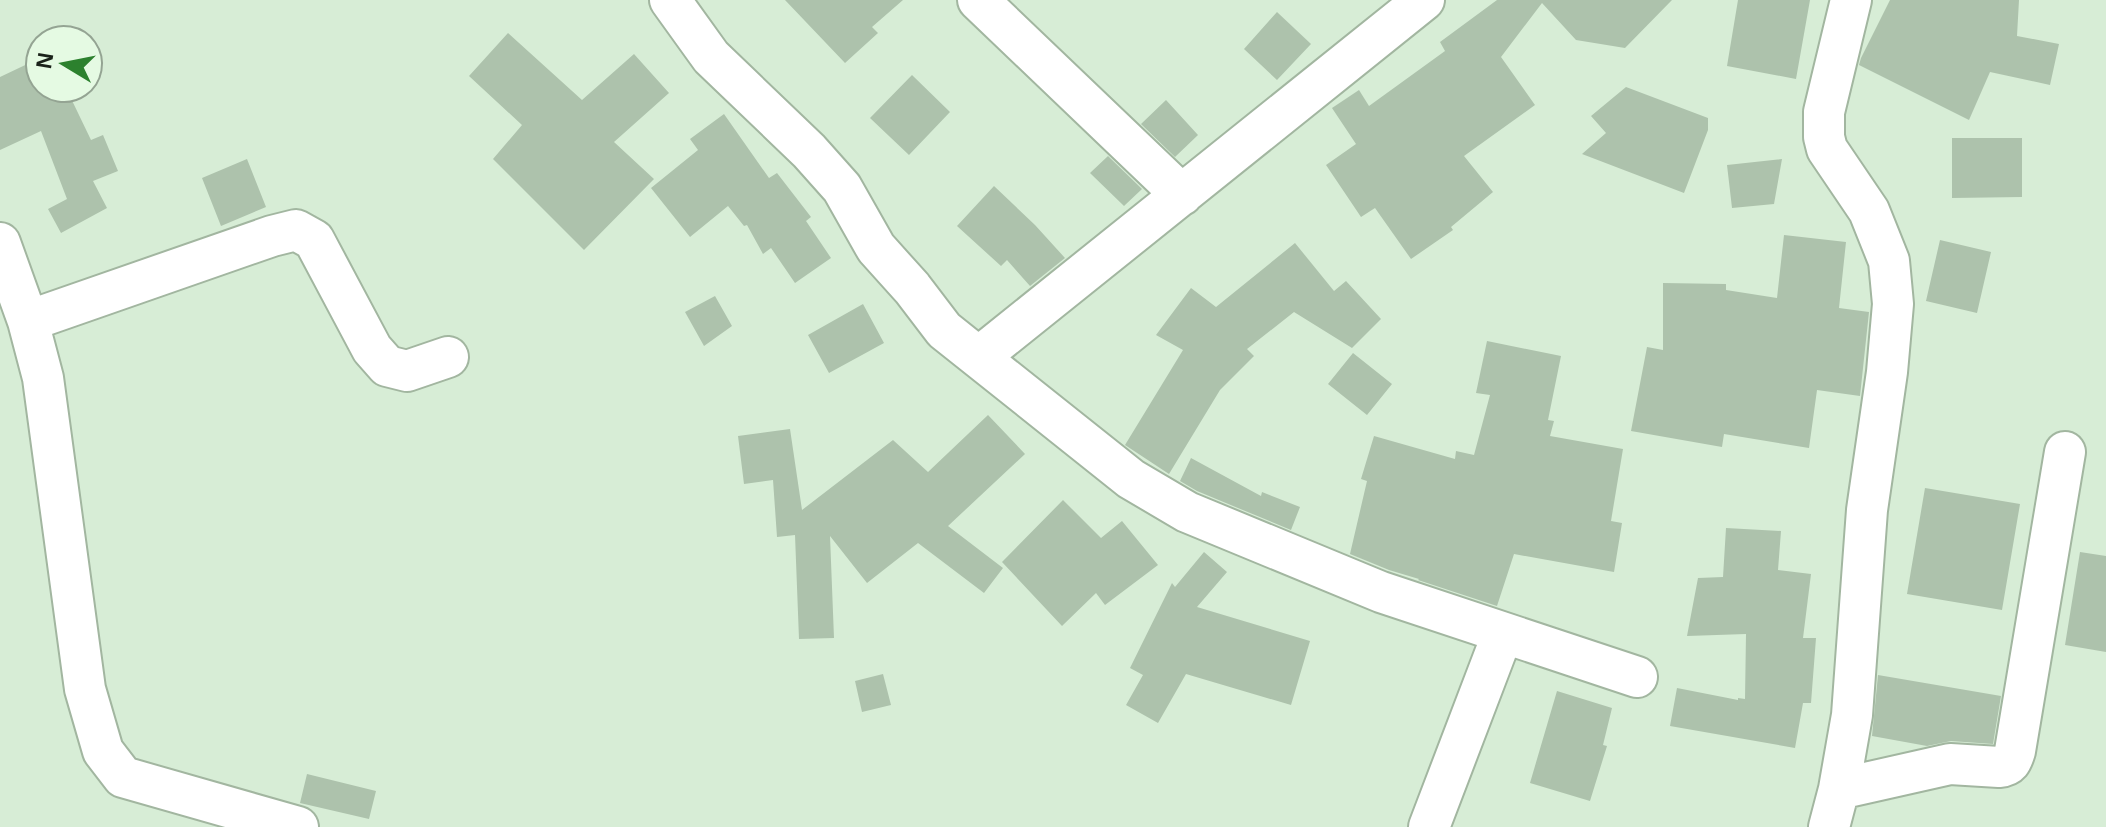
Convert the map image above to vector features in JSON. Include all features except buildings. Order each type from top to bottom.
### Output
[{"type":"street","points":[[670,0],[711,57],[809,151],[842,188],[876,248],[944,330],[1131,479],[1187,512],[1381,592],[1637,677]]},
{"type":"street","points":[[978,0],[1182,195]]},
{"type":"street","points":[[979,357],[1424,0]]},
{"type":"street","points":[[1829,827],[1852,715],[1867,510],[1887,372],[1893,304],[1889,261],[1869,211],[1827,149],[1824,137],[1824,112],[1851,0]]},
{"type":"street","points":[[28,321],[296,230],[314,240],[372,349],[387,366],[407,371],[448,357]]},
{"type":"street","points":[[0,243],[28,321],[43,378],[85,689],[103,751],[123,777],[283,825]]},
{"type":"street","points":[[1839,789],[1950,764],[1999,767],[2012,762],[2065,452]]},
{"type":"street","points":[[1429,827],[1503,633]]}]
